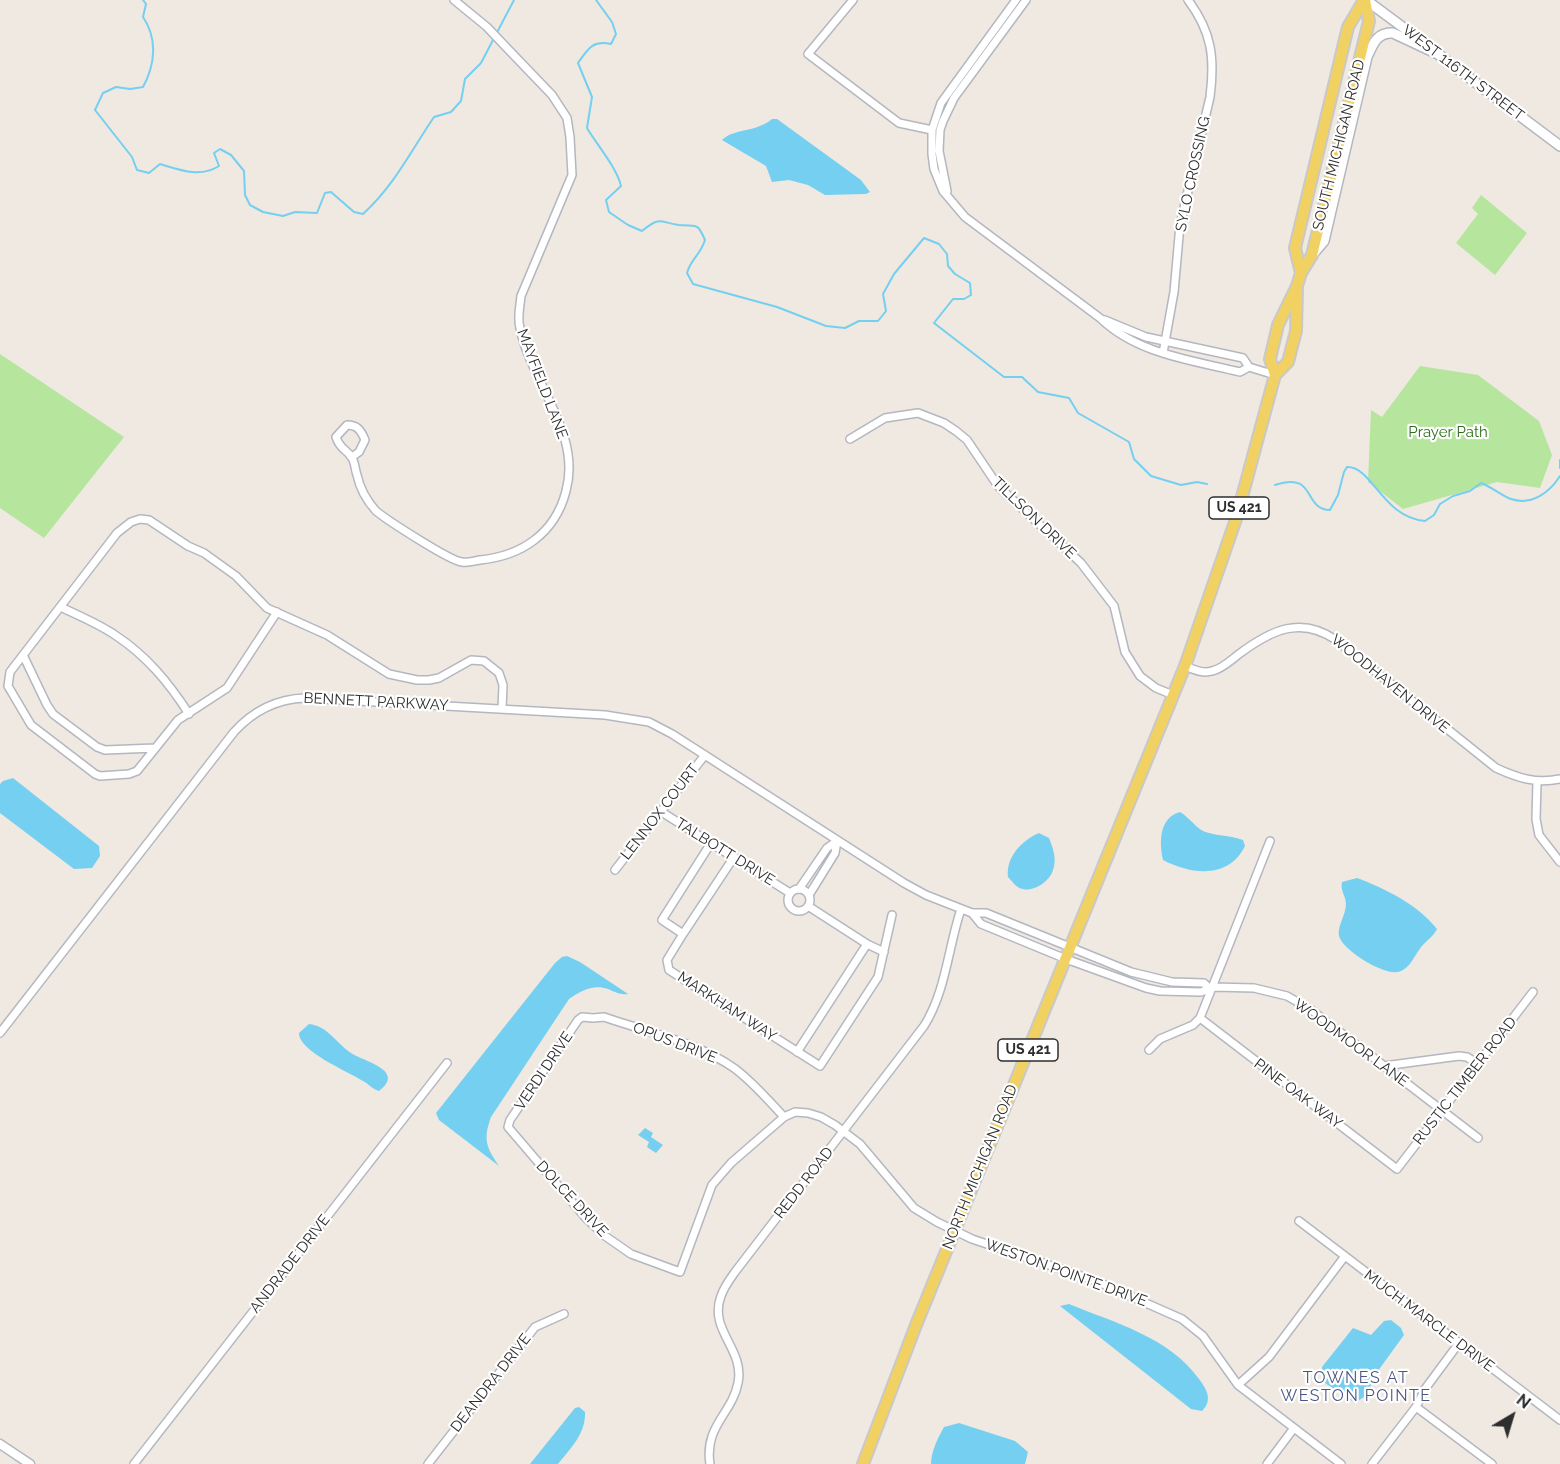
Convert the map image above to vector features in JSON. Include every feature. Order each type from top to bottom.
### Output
[{"type":"main road","name":"WEST 116TH STREET","points":[[1365,0],[1560,146]]},
{"type":"main road","name":"SOUTH MICHIGAN ROAD","points":[[1275,375],[1270,359],[1278,325],[1301,273],[1312,255],[1369,21],[1365,0]]},
{"type":"main road","points":[[1301,273],[1295,248],[1348,27],[1365,0]]},
{"type":"main road","points":[[1312,255],[1324,241],[1367,57],[1373,42],[1386,33],[1393,33],[1440,55]]},
{"type":"main road","name":"SOUTH MICHIGAN ROAD","points":[[1196,638],[1236,519],[1275,375],[1288,362],[1296,331],[1297,286]]},
{"type":"main road","name":"NORTH MICHIGAN ROAD","points":[[863,1464],[916,1325],[1196,638]]},
{"type":"street","name":"MAYFIELD LANE","points":[[352,457],[359,452],[364,440],[360,430],[354,425],[347,425],[336,437],[341,448],[352,457],[362,491],[376,510],[448,558],[462,562],[495,559],[529,546],[553,519],[567,491],[569,457],[555,412],[543,390],[519,328],[519,313],[521,296],[572,175],[567,118],[552,95],[487,27],[454,0]]},
{"type":"street","points":[[853,0],[808,54],[899,123],[932,130]]},
{"type":"street","points":[[1016,0],[941,103],[932,130],[932,154],[934,169],[943,191],[964,217],[1127,339],[1144,348],[1240,372],[1249,367]]},
{"type":"street","points":[[949,199],[939,151],[943,121],[954,98],[1026,0]]},
{"type":"street","name":"SYLO CROSSING","points":[[1163,353],[1174,292],[1183,208],[1213,79],[1209,38],[1198,13],[1188,0]]},
{"type":"street","points":[[1100,318],[1139,334],[1244,358],[1249,367],[1275,375]]},
{"type":"street","name":"TILLSON DRIVE","points":[[850,439],[885,418],[918,413],[956,430],[967,440],[998,486],[1081,563],[1114,606],[1125,652],[1140,676],[1156,688],[1173,695]]},
{"type":"street","points":[[277,612],[227,688],[178,720],[136,771],[129,774],[100,776],[94,774],[31,725],[8,686],[10,672],[117,532],[140,519],[149,520],[188,546],[204,553],[236,576],[267,608],[277,612],[327,635],[389,674],[417,681],[439,678],[471,660],[484,661],[499,673],[503,684],[502,709]]},
{"type":"street","points":[[60,608],[115,635],[148,662],[170,686],[189,714]]},
{"type":"street","name":"WOODHAVEN DRIVE","points":[[1185,666],[1200,672],[1211,672],[1278,630],[1297,627],[1319,630],[1336,640],[1486,761],[1515,777],[1537,782],[1560,779]]},
{"type":"street","points":[[23,655],[53,714],[97,747],[105,750],[155,748]]},
{"type":"street","name":"BENNETT PARKWAY","points":[[0,1033],[234,732],[251,716],[273,704],[304,698],[604,716],[649,722],[672,734],[904,883],[961,909],[972,913],[986,913],[1071,948]]},
{"type":"street","name":"LENNOX COURT","points":[[615,870],[705,755]]},
{"type":"street","points":[[1537,782],[1536,819],[1539,835],[1560,862]]},
{"type":"street","name":"TALBOTT DRIVE","points":[[660,811],[790,893]]},
{"type":"street","points":[[809,895],[800,889],[827,848],[837,841]]},
{"type":"street","points":[[808,906],[809,895],[835,853],[837,841]]},
{"type":"street","points":[[1149,1050],[1160,1039],[1193,1025],[1200,1018],[1270,841]]},
{"type":"street","points":[[683,934],[662,920],[711,843]]},
{"type":"street","name":"MARKHAM WAY","points":[[734,857],[667,960],[669,970],[797,1052],[820,1066],[878,977],[884,952]]},
{"type":"street","name":"TALBOTT DRIVE","points":[[790,893],[800,889]]},
{"type":"street","name":"TALBOTT DRIVE","points":[[790,893],[789,903],[793,909],[800,911],[808,906],[867,944],[884,952]]},
{"type":"street","name":"REDD ROAD","points":[[710,1464],[711,1435],[738,1383],[738,1360],[720,1325],[718,1311],[720,1296],[735,1272],[931,1016],[938,998],[961,909]]},
{"type":"street","name":"BENNETT PARKWAY","points":[[972,913],[981,924],[1066,959]]},
{"type":"street","points":[[884,952],[892,915]]},
{"type":"street","points":[[797,1052],[867,944]]},
{"type":"street","name":"WOODMOOR LANE","points":[[1071,948],[1131,972],[1172,982],[1204,982],[1211,987]]},
{"type":"street","name":"WOODMOOR LANE","points":[[1066,959],[1153,989],[1202,992],[1211,987],[1254,988],[1287,996],[1310,1009],[1478,1138]]},
{"type":"street","name":"RUSTIC TIMBER ROAD","points":[[1397,1169],[1533,992]]},
{"type":"street","name":"OPUS DRIVE","points":[[582,1017],[604,1017],[702,1050],[746,1077],[784,1117]]},
{"type":"street","name":"VERDI DRIVE","points":[[508,1127],[510,1120],[582,1017]]},
{"type":"street","name":"PINE OAK WAY","points":[[1200,1018],[1397,1169]]},
{"type":"street","points":[[1384,1066],[1459,1056],[1467,1057],[1478,1064]]},
{"type":"street","name":"ANDRADE DRIVE","points":[[134,1464],[447,1064]]},
{"type":"street","name":"WESTON POINTE DRIVE","points":[[784,1117],[795,1112],[808,1113],[821,1117],[843,1131],[873,1159],[914,1208],[954,1231],[1096,1281],[1182,1319],[1203,1336],[1238,1385],[1341,1464]]},
{"type":"street","name":"DOLCE DRIVE","points":[[508,1127],[585,1217],[605,1236],[632,1254],[680,1272],[712,1185],[731,1163],[784,1117]]},
{"type":"street","name":"MUCH MARCLE DRIVE","points":[[1299,1221],[1560,1420]]},
{"type":"street","points":[[1238,1385],[1269,1357],[1345,1256]]},
{"type":"street","name":"DEANDRA DRIVE","points":[[428,1464],[535,1327],[564,1314]]},
{"type":"street","points":[[1372,1464],[1416,1407],[1425,1389],[1460,1343]]},
{"type":"street","points":[[1416,1407],[1492,1464]]},
{"type":"street","points":[[1267,1464],[1294,1428]]},
{"type":"street","points":[[0,1444],[30,1464]]},
{"type":"green space","points":[[1481,195],[1527,233],[1495,275],[1456,243],[1478,214],[1472,208]]},
{"type":"green space","points":[[0,354],[124,437],[44,538],[0,508]]},
{"type":"green space","name":"Prayer Path","points":[[1420,366],[1478,375],[1539,421],[1552,455],[1540,488],[1497,482],[1403,509],[1368,482],[1371,410],[1382,417]]},
{"type":"water","points":[[772,119],[777,119],[861,180],[870,192],[825,195],[808,185],[789,180],[772,182],[766,166],[722,140],[732,134],[759,127]]},
{"type":"water","points":[[13,778],[99,846],[100,856],[92,868],[74,869],[0,813],[0,784]]},
{"type":"water","points":[[1180,812],[1203,831],[1243,840],[1245,846],[1238,857],[1220,869],[1209,871],[1186,869],[1163,860],[1161,838],[1164,825],[1173,815]]},
{"type":"water","points":[[1039,833],[1049,838],[1055,858],[1053,870],[1049,878],[1041,885],[1032,889],[1021,888],[1008,877],[1009,863],[1016,850],[1026,840]]},
{"type":"water","points":[[1357,878],[1411,905],[1437,929],[1401,971],[1386,971],[1366,962],[1348,949],[1339,936],[1346,904],[1342,882]]},
{"type":"water","points":[[567,956],[628,994],[597,987],[583,991],[569,999],[491,1117],[487,1131],[487,1143],[499,1166],[439,1120],[436,1113],[555,963]]},
{"type":"water","points":[[309,1024],[321,1028],[351,1053],[380,1067],[388,1077],[386,1084],[379,1091],[315,1054],[301,1040],[299,1033]]},
{"type":"water","points":[[645,1128],[653,1133],[651,1137],[663,1145],[656,1153],[647,1147],[649,1142],[638,1135]]},
{"type":"water","points":[[1069,1304],[1140,1333],[1157,1342],[1187,1364],[1208,1395],[1207,1403],[1202,1411],[1191,1409],[1060,1306]]},
{"type":"water","points":[[1391,1320],[1401,1328],[1404,1335],[1375,1375],[1367,1395],[1355,1403],[1322,1381],[1322,1367],[1353,1328],[1371,1335],[1384,1321]]},
{"type":"water","points":[[579,1407],[585,1412],[583,1427],[577,1440],[558,1464],[530,1464],[575,1408]]},
{"type":"water","points":[[959,1423],[1015,1441],[1028,1452],[1025,1464],[931,1464],[937,1440],[944,1427]]},
{"type":"waterway","points":[[143,0],[146,4],[143,17],[153,43],[152,61],[147,79],[143,87],[130,89],[116,87],[103,93],[95,110],[132,157],[137,170],[149,173],[160,164],[190,172],[205,172],[219,166],[214,153],[220,149],[231,155],[244,171],[245,195],[250,205],[263,212],[283,216],[295,212],[317,213],[325,193],[331,192],[354,212],[363,214],[393,180],[434,117],[451,112],[461,101],[465,79],[481,63],[514,0]]},
{"type":"waterway","points":[[596,0],[612,22],[616,34],[611,44],[599,43],[591,47],[578,63],[592,97],[587,128],[611,164],[621,186],[606,200],[609,212],[642,231],[660,221],[698,227],[705,240],[687,273],[693,284],[777,307],[826,326],[845,328],[859,321],[878,321],[886,311],[883,294],[894,274],[924,238],[939,244],[947,254],[948,266],[955,274],[970,283],[971,295],[964,299],[953,299],[934,323],[1004,377],[1022,377],[1038,392],[1069,398],[1078,413],[1129,442],[1134,459],[1151,476],[1181,485],[1197,482],[1207,484]]},
{"type":"waterway","points":[[1560,460],[1560,468]]},
{"type":"waterway","points":[[1275,485],[1288,482],[1297,483],[1303,486],[1316,504],[1330,510],[1338,495],[1347,467],[1356,469],[1364,474],[1398,511],[1425,521],[1434,515],[1440,504],[1453,496],[1470,491],[1481,483],[1511,499],[1526,501],[1546,492],[1560,476]]},
{"type":"district","name":"TOWNES AT WESTON POINTE","points":[[1356,1387]]}]
